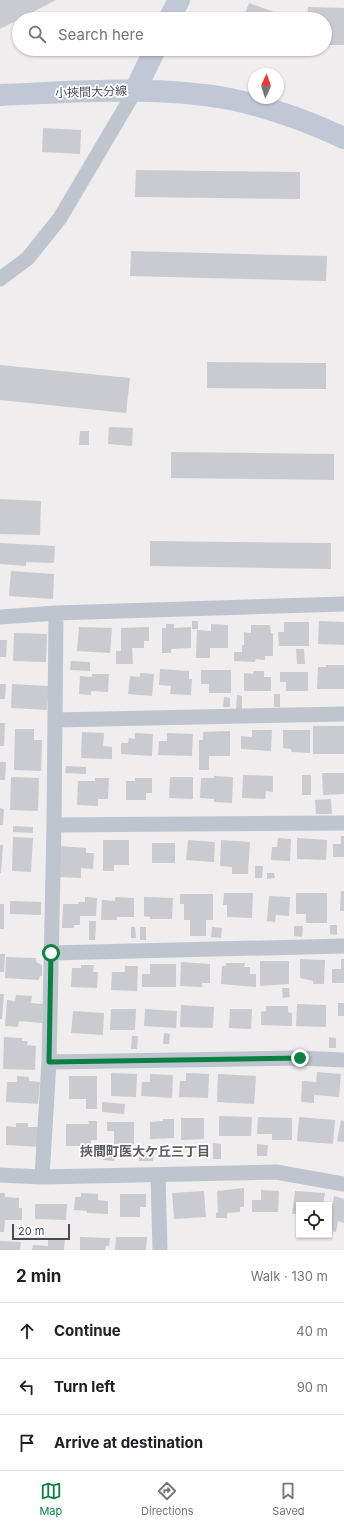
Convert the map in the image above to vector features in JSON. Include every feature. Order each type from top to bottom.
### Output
[{"type":"street","points":[[172,12],[178,0]]},
{"type":"street","name":"小挾間大分線","points":[[0,95],[135,91],[152,56]]},
{"type":"street","points":[[0,279],[28,258],[60,218],[135,91],[196,94],[244,102],[298,118],[344,138]]},
{"type":"street","points":[[0,617],[56,613],[344,604]]},
{"type":"street","points":[[42,1177],[49,1062],[54,825],[56,613]]},
{"type":"street","points":[[55,720],[344,714]]},
{"type":"street","points":[[54,825],[344,823]]},
{"type":"street","points":[[51,953],[344,946]]},
{"type":"street","points":[[49,1062],[300,1058],[344,1060]]},
{"type":"street","points":[[0,1175],[42,1177],[276,1172],[344,1184]]},
{"type":"street","points":[[158,1175],[160,1250]]},
{"type":"building","points":[[0,0],[56,0],[33,12],[12,12],[12,23],[0,29]]},
{"type":"building","points":[[249,3],[274,12],[246,12]]},
{"type":"building","points":[[308,7],[344,8],[344,45],[332,45],[332,12],[308,12]]},
{"type":"building","points":[[43,128],[81,130],[80,154],[42,152]]},
{"type":"building","points":[[136,170],[300,172],[300,199],[135,197]]},
{"type":"building","points":[[131,251],[327,256],[326,281],[130,276]]},
{"type":"building","points":[[207,362],[326,363],[326,389],[207,388]]},
{"type":"building","points":[[0,365],[130,378],[126,413],[0,400]]},
{"type":"building","points":[[109,427],[133,428],[132,446],[108,444]]},
{"type":"building","points":[[80,431],[89,431],[89,445],[79,445]]},
{"type":"building","points":[[171,452],[334,454],[334,480],[171,478]]},
{"type":"building","points":[[0,499],[41,501],[40,535],[0,534]]},
{"type":"building","points":[[150,541],[331,543],[331,569],[150,566]]},
{"type":"building","points":[[0,543],[55,546],[54,563],[26,562],[26,566],[0,564]]},
{"type":"building","points":[[11,571],[54,574],[53,599],[9,596]]},
{"type":"building","points":[[192,621],[198,621],[198,629],[192,629]]},
{"type":"building","points":[[319,621],[344,622],[344,645],[318,644]]},
{"type":"building","points":[[284,622],[309,622],[309,646],[279,646],[278,632],[284,632]]},
{"type":"building","points":[[166,624],[174,624],[174,628],[191,627],[191,648],[171,649],[171,653],[162,653],[162,628],[166,628]]},
{"type":"building","points":[[211,624],[228,625],[228,648],[210,648],[210,658],[196,658],[197,630],[211,631]]},
{"type":"building","points":[[251,625],[270,625],[271,633],[273,633],[273,656],[265,656],[265,660],[256,659],[255,662],[234,661],[234,652],[242,652],[242,645],[244,645],[244,632],[251,633]]},
{"type":"building","points":[[79,627],[112,628],[110,653],[77,651]]},
{"type":"building","points":[[149,627],[149,641],[144,641],[144,648],[132,648],[133,664],[116,664],[116,651],[121,651],[121,628]]},
{"type":"building","points":[[14,633],[47,634],[46,662],[13,661]]},
{"type":"building","points":[[0,640],[7,640],[6,657],[0,657]]},
{"type":"building","points":[[296,649],[304,649],[305,664],[297,664]]},
{"type":"building","points":[[71,661],[90,662],[90,671],[70,670]]},
{"type":"building","points":[[326,665],[344,665],[344,689],[317,689],[318,667],[326,667]]},
{"type":"building","points":[[160,669],[189,671],[189,679],[192,679],[191,695],[170,694],[171,686],[159,685]]},
{"type":"building","points":[[201,670],[231,670],[231,693],[209,693],[209,684],[201,684]]},
{"type":"building","points":[[254,671],[264,671],[264,677],[271,677],[271,691],[244,691],[244,673],[253,674]]},
{"type":"building","points":[[280,672],[308,672],[308,691],[286,691],[286,682],[280,682]]},
{"type":"building","points":[[140,673],[154,674],[152,696],[128,694],[130,676],[140,677]]},
{"type":"building","points":[[92,674],[109,674],[108,692],[91,691],[91,695],[79,694],[80,676],[92,677]]},
{"type":"building","points":[[0,684],[6,684],[5,699],[0,699]]},
{"type":"building","points":[[12,684],[49,686],[47,710],[11,708]]},
{"type":"building","points":[[274,694],[280,694],[280,707],[274,707]]},
{"type":"building","points":[[237,695],[242,696],[242,709],[236,709]]},
{"type":"building","points":[[224,697],[230,698],[230,707],[223,707]]},
{"type":"building","points":[[0,723],[5,723],[4,746],[0,746]]},
{"type":"building","points":[[313,726],[344,726],[344,754],[313,754]]},
{"type":"building","points":[[15,729],[34,729],[34,740],[42,740],[41,771],[14,770]]},
{"type":"building","points":[[252,730],[272,730],[271,751],[241,749],[241,736],[252,737]]},
{"type":"building","points":[[283,730],[310,730],[310,753],[292,752],[291,749],[283,748]]},
{"type":"building","points":[[230,731],[230,756],[209,756],[209,770],[199,770],[199,740],[203,740],[203,732]]},
{"type":"building","points":[[82,732],[104,733],[103,746],[112,747],[112,759],[81,758]]},
{"type":"building","points":[[135,733],[153,734],[152,756],[121,754],[121,743],[128,743],[129,738],[135,739]]},
{"type":"building","points":[[167,733],[193,734],[192,756],[158,755],[159,741],[167,741]]},
{"type":"building","points":[[0,762],[6,762],[5,780],[0,780]]},
{"type":"building","points":[[66,766],[86,767],[86,774],[65,773]]},
{"type":"building","points":[[322,773],[344,773],[344,794],[323,795]]},
{"type":"building","points":[[243,775],[273,776],[273,792],[266,791],[265,799],[242,798]]},
{"type":"building","points":[[302,775],[311,775],[311,795],[302,795]]},
{"type":"building","points":[[214,776],[233,777],[232,803],[214,802],[214,799],[200,798],[201,778],[214,778]]},
{"type":"building","points":[[11,777],[39,778],[38,811],[10,810]]},
{"type":"building","points":[[170,777],[193,777],[193,799],[169,798]]},
{"type":"building","points":[[95,778],[109,778],[108,799],[98,799],[98,806],[77,805],[78,781],[95,781]]},
{"type":"building","points":[[135,778],[152,778],[152,793],[146,793],[146,800],[126,800],[126,781],[135,781]]},
{"type":"building","points":[[331,799],[332,814],[316,814],[315,800]]},
{"type":"building","points":[[0,808],[4,809],[3,825],[0,825]]},
{"type":"building","points":[[13,826],[33,827],[33,833],[13,832]]},
{"type":"building","points":[[341,836],[344,836],[344,857],[333,857],[333,844],[341,844]]},
{"type":"building","points":[[13,837],[33,838],[31,872],[12,871]]},
{"type":"building","points":[[278,838],[291,839],[290,861],[271,860],[272,847],[277,847]]},
{"type":"building","points":[[297,838],[327,840],[326,860],[297,859]]},
{"type":"building","points":[[103,840],[129,840],[129,865],[114,865],[114,871],[103,871]]},
{"type":"building","points":[[188,840],[215,842],[214,862],[186,860]]},
{"type":"building","points":[[221,840],[250,842],[248,874],[232,874],[232,867],[220,866]]},
{"type":"building","points":[[152,843],[175,843],[175,863],[152,863]]},
{"type":"building","points":[[0,845],[3,845],[1,873],[0,873]]},
{"type":"building","points":[[60,846],[86,848],[86,853],[94,853],[93,869],[81,868],[81,878],[58,877]]},
{"type":"building","points":[[255,866],[263,866],[262,878],[255,878]]},
{"type":"building","points":[[267,873],[274,873],[275,878],[267,879]]},
{"type":"building","points":[[341,891],[344,891],[344,911],[340,911]]},
{"type":"building","points":[[224,893],[253,893],[252,918],[227,917],[227,905],[223,905]]},
{"type":"building","points":[[296,893],[327,893],[327,923],[306,923],[306,914],[296,914]]},
{"type":"building","points":[[180,894],[213,894],[213,920],[206,920],[206,936],[190,936],[190,920],[184,920],[184,904],[180,904]]},
{"type":"building","points":[[269,896],[290,897],[289,916],[276,915],[275,922],[267,921]]},
{"type":"building","points":[[85,897],[97,898],[96,916],[80,916],[80,925],[74,925],[74,928],[62,928],[63,904],[79,904],[78,902],[85,902]]},
{"type":"building","points":[[115,897],[134,898],[134,917],[117,917],[117,920],[101,920],[102,900],[115,901]]},
{"type":"building","points":[[144,897],[173,898],[172,919],[150,919],[150,917],[144,916]]},
{"type":"building","points":[[10,901],[41,902],[41,915],[10,914]]},
{"type":"building","points":[[0,904],[4,904],[4,929],[0,929]]},
{"type":"building","points":[[89,921],[96,921],[95,940],[89,940]]},
{"type":"building","points":[[330,925],[337,925],[337,935],[330,934]]},
{"type":"building","points":[[294,926],[303,926],[302,937],[294,936]]},
{"type":"building","points":[[131,927],[135,927],[136,938],[131,938]]},
{"type":"building","points":[[140,927],[146,927],[146,940],[140,940]]},
{"type":"building","points":[[212,927],[222,928],[221,938],[211,937]]},
{"type":"building","points":[[0,954],[5,954],[4,972],[0,972]]},
{"type":"building","points":[[6,957],[36,958],[36,962],[42,965],[42,976],[40,976],[39,980],[5,978]]},
{"type":"building","points":[[300,959],[325,960],[324,984],[313,984],[313,981],[300,978]]},
{"type":"building","points":[[341,959],[344,959],[344,983],[332,983],[332,969],[341,969]]},
{"type":"building","points":[[260,961],[289,961],[289,984],[260,986]]},
{"type":"building","points":[[181,962],[210,964],[210,983],[202,983],[202,987],[180,986]]},
{"type":"building","points":[[226,963],[245,963],[244,967],[250,967],[250,974],[256,974],[256,987],[221,984],[222,966],[226,966]]},
{"type":"building","points":[[150,964],[176,964],[176,987],[142,987],[142,974],[150,974]]},
{"type":"building","points":[[81,965],[94,965],[93,972],[98,972],[97,988],[71,987],[72,968],[81,968]]},
{"type":"building","points":[[125,966],[138,966],[137,991],[111,990],[112,972],[125,972]]},
{"type":"building","points":[[282,988],[289,988],[290,997],[283,998]]},
{"type":"building","points":[[0,994],[4,994],[2,1019],[0,1019]]},
{"type":"building","points":[[16,995],[32,996],[31,1003],[43,1004],[42,1023],[19,1021],[18,1027],[5,1026],[7,1000],[15,1001]]},
{"type":"building","points":[[338,1003],[344,1003],[344,1016],[338,1016]]},
{"type":"building","points":[[297,1004],[326,1005],[326,1027],[296,1026]]},
{"type":"building","points":[[181,1005],[214,1007],[213,1028],[180,1027]]},
{"type":"building","points":[[266,1006],[288,1006],[288,1012],[292,1013],[292,1026],[261,1025],[261,1012],[266,1011]]},
{"type":"building","points":[[111,1009],[136,1009],[135,1030],[110,1030]]},
{"type":"building","points":[[145,1009],[177,1011],[176,1028],[144,1026]]},
{"type":"building","points":[[230,1009],[252,1009],[251,1029],[229,1028]]},
{"type":"building","points":[[73,1011],[104,1013],[103,1035],[71,1033]]},
{"type":"building","points":[[164,1033],[170,1034],[169,1044],[163,1044]]},
{"type":"building","points":[[132,1036],[138,1036],[137,1049],[131,1049]]},
{"type":"building","points":[[4,1037],[22,1038],[22,1041],[28,1041],[27,1045],[36,1046],[35,1070],[3,1069]]},
{"type":"building","points":[[329,1037],[336,1038],[336,1048],[329,1048]]},
{"type":"building","points":[[317,1072],[341,1074],[339,1097],[314,1095],[314,1103],[301,1102],[302,1081],[316,1082]]},
{"type":"building","points":[[111,1073],[137,1074],[136,1097],[111,1096]]},
{"type":"building","points":[[186,1073],[209,1074],[208,1098],[179,1097],[180,1081],[186,1081]]},
{"type":"building","points":[[150,1074],[173,1075],[172,1098],[141,1096],[142,1082],[150,1082]]},
{"type":"building","points":[[218,1074],[256,1076],[254,1104],[217,1102]]},
{"type":"building","points":[[17,1076],[29,1077],[29,1081],[40,1082],[38,1104],[6,1102],[7,1082],[17,1082]]},
{"type":"building","points":[[69,1076],[97,1076],[97,1109],[86,1109],[86,1099],[69,1099]]},
{"type":"building","points":[[102,1102],[125,1104],[124,1114],[102,1112]]},
{"type":"building","points":[[219,1116],[252,1117],[251,1136],[219,1136]]},
{"type":"building","points":[[258,1117],[292,1118],[292,1140],[272,1140],[272,1134],[257,1134]]},
{"type":"building","points":[[299,1117],[335,1120],[333,1144],[297,1141]]},
{"type":"building","points":[[181,1118],[204,1118],[204,1139],[181,1140]]},
{"type":"building","points":[[163,1119],[174,1119],[174,1138],[150,1139],[150,1122],[163,1121]]},
{"type":"building","points":[[341,1120],[344,1121],[344,1142],[337,1141]]},
{"type":"building","points":[[88,1121],[97,1121],[97,1140],[91,1140],[91,1146],[66,1146],[66,1124],[89,1124]]},
{"type":"building","points":[[107,1122],[134,1122],[134,1144],[114,1144],[114,1131],[107,1131]]},
{"type":"building","points":[[16,1123],[28,1123],[28,1127],[39,1127],[39,1147],[6,1145],[6,1126],[16,1127]]},
{"type":"building","points":[[213,1143],[221,1144],[221,1159],[213,1159]]},
{"type":"building","points":[[257,1144],[268,1145],[267,1156],[257,1156]]},
{"type":"building","points":[[103,1148],[115,1148],[114,1161],[103,1160]]},
{"type":"building","points":[[139,1149],[154,1150],[153,1161],[139,1161]]},
{"type":"building","points":[[244,1188],[244,1207],[240,1207],[240,1212],[227,1213],[227,1218],[216,1218],[216,1213],[218,1212],[217,1191]]},
{"type":"building","points":[[261,1190],[279,1191],[278,1212],[252,1212],[252,1200],[261,1200]]},
{"type":"building","points":[[204,1191],[206,1217],[174,1219],[172,1193]]},
{"type":"building","points":[[295,1191],[325,1193],[324,1202],[296,1202],[296,1214],[292,1214]]},
{"type":"building","points":[[0,1193],[5,1193],[5,1197],[19,1198],[19,1208],[22,1208],[22,1220],[5,1220],[4,1232],[0,1232]]},
{"type":"building","points":[[81,1193],[98,1194],[98,1200],[108,1201],[108,1214],[87,1213],[87,1211],[74,1210],[75,1197],[81,1197]]},
{"type":"building","points":[[120,1194],[146,1194],[146,1207],[140,1207],[140,1217],[120,1217]]},
{"type":"building","points":[[334,1196],[344,1199],[344,1223],[338,1221],[336,1232],[332,1231],[332,1210]]},
{"type":"building","points":[[35,1204],[67,1204],[66,1220],[35,1219]]},
{"type":"building","points":[[80,1237],[110,1238],[109,1246],[106,1246],[105,1250],[80,1250]]},
{"type":"building","points":[[116,1237],[147,1237],[146,1250],[115,1250]]},
{"type":"building","points":[[48,1238],[65,1239],[64,1250],[32,1250],[33,1245],[48,1246]]},
{"type":"building","points":[[0,1241],[21,1242],[20,1250],[0,1250]]},
{"type":"district","name":"挾間町医大ケ丘三丁目","points":[[145,1151]]},
{"type":"route","points":[[51,953],[49,1062],[82,1063],[300,1058]]}]
